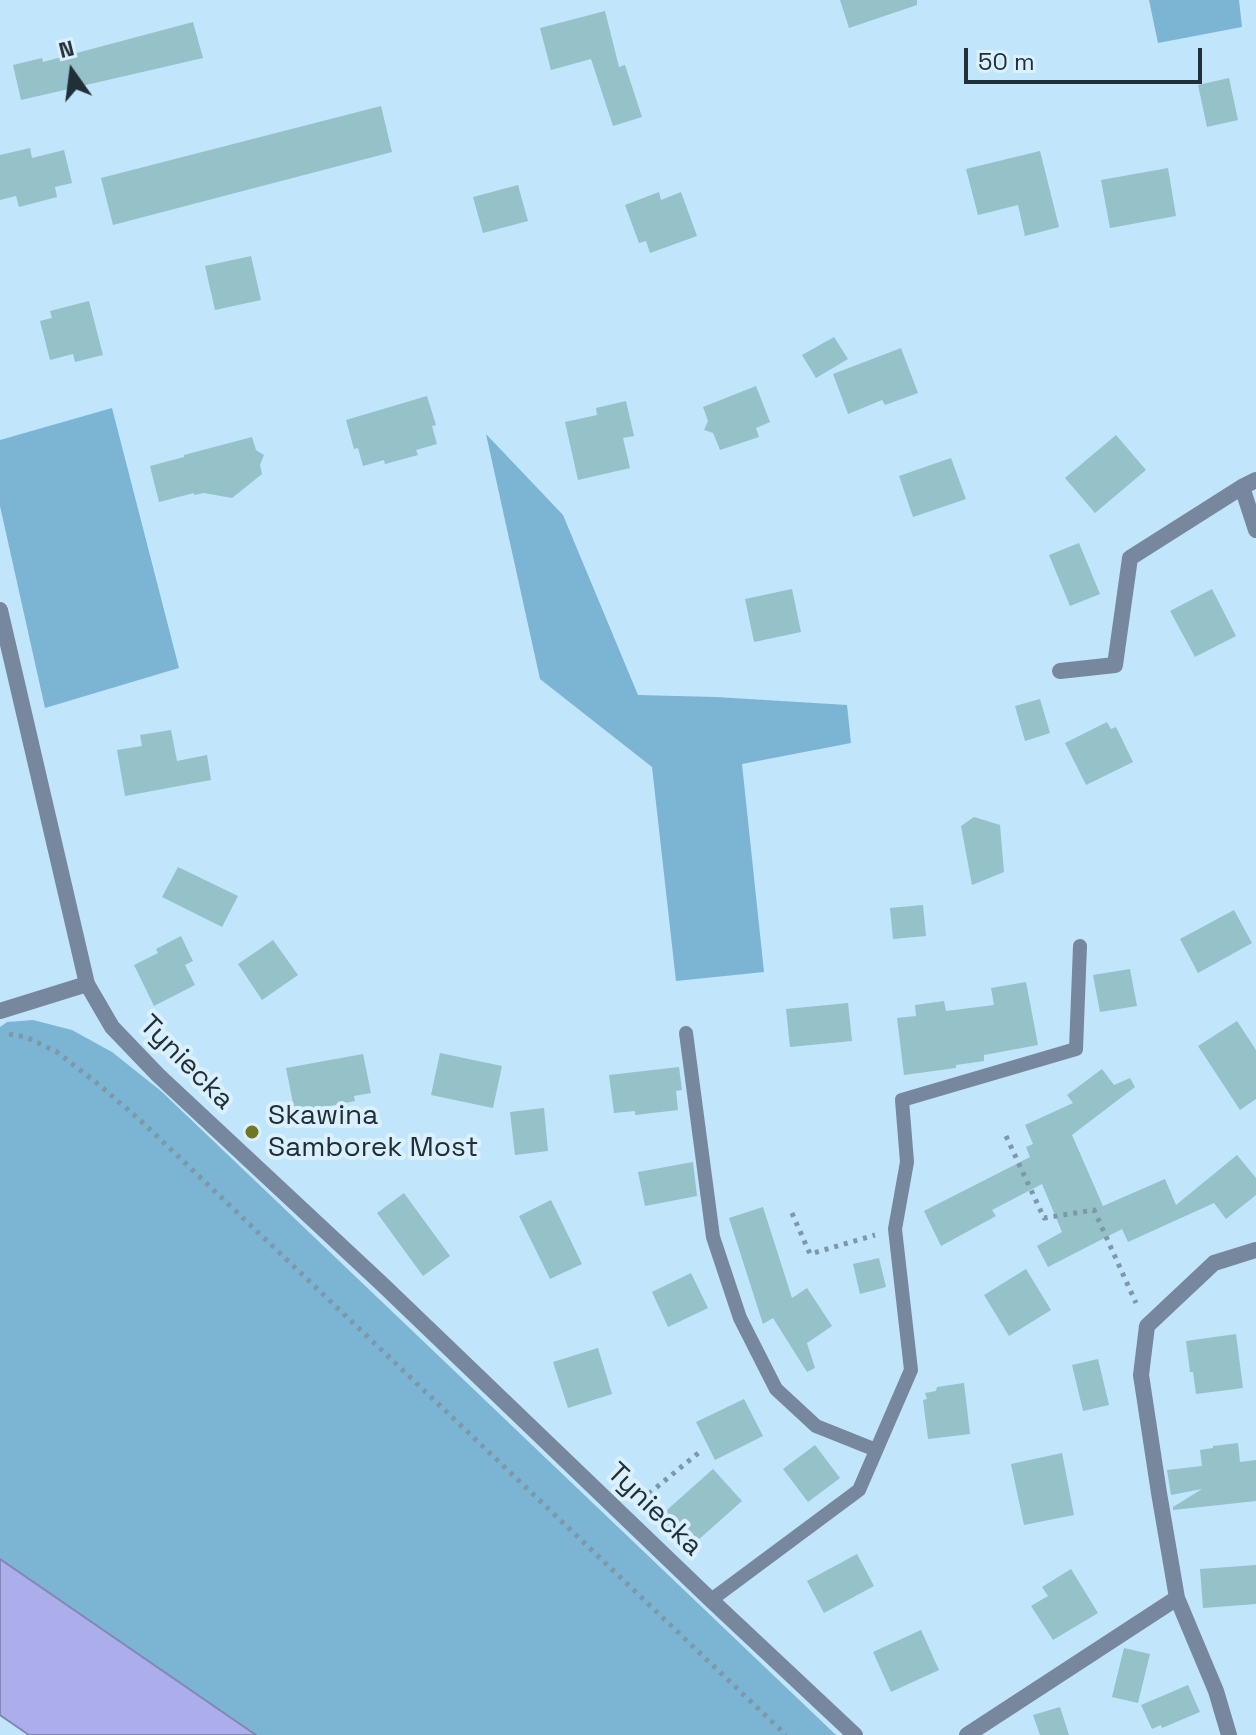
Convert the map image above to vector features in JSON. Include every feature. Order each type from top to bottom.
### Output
[{"type":"street","points":[[1060,671],[1115,665],[1130,558],[1249,484],[1256,530]]},
{"type":"street","name":"Tyniecka","points":[[0,610],[87,984],[112,1027],[158,1075],[855,1735]]},
{"type":"street","points":[[0,1011],[87,984]]},
{"type":"street","points":[[1229,1735],[1216,1691],[1177,1598],[1141,1375],[1147,1326],[1214,1263],[1256,1250]]},
{"type":"street","points":[[967,1735],[1177,1598]]},
{"type":"lane","points":[[711,1600],[859,1490],[911,1370],[895,1229],[907,1162],[902,1100],[1076,1049],[1080,946]]},
{"type":"lane","points":[[686,1033],[713,1237],[740,1318],[776,1389],[816,1426],[876,1450]]},
{"type":"path","points":[[0,1032],[26,1037],[57,1052],[140,1120],[786,1735]]},
{"type":"path","points":[[1006,1136],[1044,1218],[1094,1210],[1147,1326]]},
{"type":"path","points":[[792,1213],[810,1254],[895,1229]]},
{"type":"path","points":[[622,1515],[702,1450]]},
{"type":"shaded area","points":[[1149,0],[1239,0],[1242,27],[1158,43]]},
{"type":"shaded area","points":[[112,408],[179,668],[45,708],[0,506],[0,440]]},
{"type":"shaded area","points":[[486,434],[563,515],[638,695],[847,705],[851,743],[742,764],[764,972],[676,981],[652,767],[540,679]]},
{"type":"shaded area","points":[[33,1020],[72,1030],[112,1052],[161,1091],[836,1735],[256,1735],[0,1559],[0,1027],[7,1022]]},
{"type":"shaded area","points":[[0,1559],[256,1735],[29,1735],[0,1715]]},
{"type":"building","points":[[840,0],[917,0],[917,5],[849,28]]},
{"type":"building","points":[[605,11],[619,67],[625,65],[642,117],[613,126],[591,59],[551,70],[540,28]]},
{"type":"building","points":[[193,22],[203,58],[21,100],[13,65],[42,58],[43,62]]},
{"type":"building","points":[[1229,78],[1238,120],[1207,127],[1198,85]]},
{"type":"building","points":[[381,106],[392,152],[113,225],[101,178]]},
{"type":"building","points":[[30,148],[32,158],[64,150],[72,183],[55,187],[57,197],[19,207],[16,196],[0,200],[0,155]]},
{"type":"building","points":[[1040,151],[1059,227],[1025,236],[1018,205],[978,215],[966,169]]},
{"type":"building","points":[[1168,168],[1176,216],[1110,228],[1101,180]]},
{"type":"building","points":[[518,185],[528,221],[483,233],[473,197]]},
{"type":"building","points":[[659,192],[661,200],[681,192],[697,236],[650,253],[646,241],[639,243],[625,205]]},
{"type":"building","points":[[251,256],[261,300],[215,310],[205,266]]},
{"type":"building","points":[[89,301],[103,355],[75,362],[73,354],[50,360],[40,321],[52,318],[50,311]]},
{"type":"building","points":[[834,337],[848,359],[816,378],[802,355]]},
{"type":"building","points":[[901,348],[918,393],[885,405],[882,400],[848,414],[833,374]]},
{"type":"building","points":[[756,386],[770,422],[756,428],[759,437],[720,450],[713,433],[704,430],[708,421],[703,407]]},
{"type":"building","points":[[427,396],[436,425],[432,426],[437,444],[416,450],[418,455],[363,466],[358,448],[354,449],[346,420]]},
{"type":"building","points":[[626,401],[634,436],[623,438],[630,468],[578,480],[565,422],[597,415],[596,408]]},
{"type":"building","points":[[1116,435],[1146,470],[1095,513],[1065,478]]},
{"type":"building","points":[[252,437],[256,450],[264,455],[260,465],[262,474],[232,498],[194,493],[159,502],[150,466]]},
{"type":"building","points":[[951,458],[966,499],[913,517],[899,476]]},
{"type":"building","points":[[1079,543],[1100,594],[1070,606],[1049,555]]},
{"type":"building","points":[[792,589],[801,632],[754,642],[745,599]]},
{"type":"building","points":[[1212,589],[1236,636],[1195,657],[1170,611]]},
{"type":"building","points":[[1040,699],[1050,733],[1025,741],[1015,706]]},
{"type":"building","points":[[1107,722],[1111,729],[1116,727],[1133,762],[1086,785],[1065,743]]},
{"type":"building","points":[[171,730],[177,761],[207,755],[211,780],[125,796],[117,750],[142,746],[140,735]]},
{"type":"building","points":[[974,817],[1000,825],[1004,872],[972,885],[961,826]]},
{"type":"building","points":[[178,867],[238,896],[222,927],[162,897]]},
{"type":"building","points":[[923,905],[926,936],[893,939],[890,908]]},
{"type":"building","points":[[1234,910],[1252,943],[1198,973],[1180,939]]},
{"type":"building","points":[[181,936],[193,961],[185,965],[195,985],[154,1006],[134,965]]},
{"type":"building","points":[[273,940],[298,975],[262,1000],[238,964]]},
{"type":"building","points":[[1130,969],[1137,1006],[1100,1012],[1093,975]]},
{"type":"building","points":[[1026,982],[1038,1045],[984,1055],[984,1061],[956,1065],[956,1068],[904,1075],[897,1018],[916,1016],[915,1005],[944,1001],[946,1011],[994,1005],[991,988]]},
{"type":"building","points":[[848,1003],[852,1041],[790,1047],[786,1009]]},
{"type":"building","points":[[1237,1021],[1256,1050],[1256,1099],[1240,1110],[1198,1046]]},
{"type":"building","points":[[440,1053],[502,1066],[493,1108],[431,1095]]},
{"type":"building","points":[[363,1054],[371,1093],[354,1096],[355,1101],[295,1113],[286,1068]]},
{"type":"building","points":[[679,1067],[682,1090],[676,1091],[678,1110],[635,1115],[635,1111],[614,1113],[609,1075]]},
{"type":"building","points":[[1102,1069],[1114,1085],[1130,1078],[1135,1087],[1072,1135],[1103,1206],[1165,1179],[1176,1205],[1237,1155],[1256,1178],[1256,1195],[1226,1219],[1214,1203],[1128,1242],[1122,1229],[1048,1267],[1037,1246],[1062,1232],[1042,1184],[992,1210],[996,1216],[941,1246],[924,1211],[1030,1157],[1026,1147],[1033,1144],[1025,1125],[1073,1103],[1067,1095]]},
{"type":"building","points":[[544,1108],[548,1151],[515,1155],[510,1112]]},
{"type":"building","points":[[693,1162],[697,1196],[645,1206],[638,1172]]},
{"type":"building","points":[[404,1193],[450,1256],[423,1276],[377,1213]]},
{"type":"building","points":[[551,1200],[582,1264],[550,1279],[519,1216]]},
{"type":"building","points":[[763,1207],[792,1298],[807,1288],[832,1326],[807,1343],[815,1368],[807,1372],[773,1318],[763,1324],[729,1218]]},
{"type":"building","points":[[879,1258],[886,1287],[860,1294],[853,1264]]},
{"type":"building","points":[[1026,1269],[1051,1310],[1009,1336],[984,1295]]},
{"type":"building","points":[[691,1273],[708,1308],[668,1327],[652,1292]]},
{"type":"building","points":[[1236,1334],[1243,1388],[1196,1394],[1186,1341]]},
{"type":"building","points":[[598,1348],[612,1394],[568,1408],[553,1362]]},
{"type":"building","points":[[1098,1359],[1109,1405],[1083,1411],[1072,1365]]},
{"type":"building","points":[[964,1383],[970,1434],[928,1439],[923,1400],[927,1399],[925,1393],[936,1391],[937,1387]]},
{"type":"building","points":[[744,1399],[763,1436],[715,1460],[696,1422]]},
{"type":"building","points":[[1238,1443],[1240,1462],[1256,1460],[1256,1501],[1173,1510],[1173,1507],[1202,1489],[1171,1495],[1167,1470],[1202,1466],[1200,1450]]},
{"type":"building","points":[[815,1445],[840,1478],[808,1502],[783,1469]]},
{"type":"building","points":[[1062,1453],[1074,1515],[1024,1525],[1011,1464]]},
{"type":"building","points":[[713,1469],[742,1501],[688,1549],[658,1518]]},
{"type":"building","points":[[857,1554],[874,1586],[824,1613],[807,1581]]},
{"type":"building","points":[[1256,1565],[1256,1604],[1203,1608],[1200,1569]]},
{"type":"building","points":[[1071,1569],[1098,1613],[1053,1640],[1031,1606],[1048,1596],[1042,1587]]},
{"type":"building","points":[[921,1630],[939,1670],[891,1692],[873,1652]]},
{"type":"building","points":[[1124,1648],[1150,1654],[1138,1703],[1112,1697]]},
{"type":"building","points":[[1188,1685],[1200,1712],[1152,1729],[1141,1705]]},
{"type":"building","points":[[1060,1707],[1069,1735],[1040,1735],[1033,1715]]},
{"type":"place","name":"Skawina Samborek Most","points":[[252,1132]]}]
